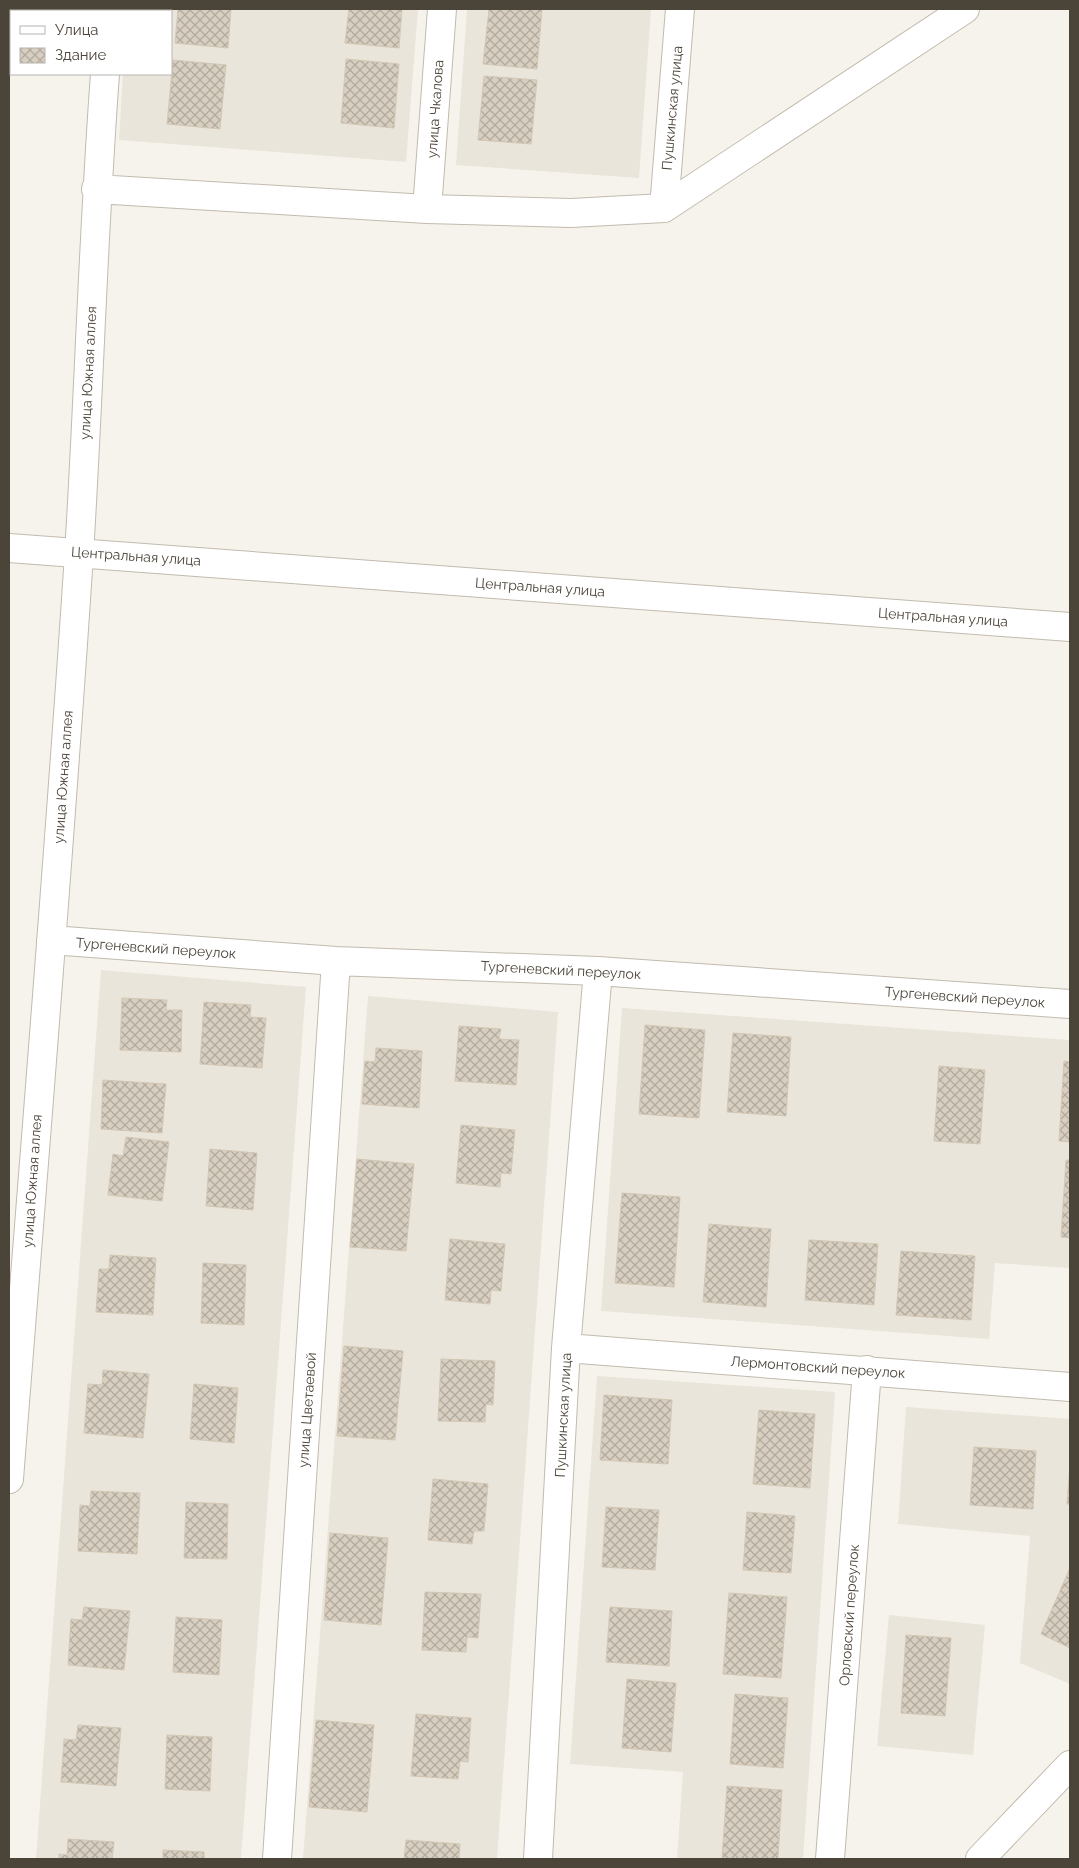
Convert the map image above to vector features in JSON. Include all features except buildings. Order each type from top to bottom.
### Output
[{"type":"street","name":"улица Чкалова","points":[[427,209],[442,9]]},
{"type":"street","name":"Пушкинская улица","points":[[664,208],[680,9]]},
{"type":"street","points":[[96,190],[427,209],[571,213],[664,208],[965,9]]},
{"type":"street","name":"улица Южная аллея","points":[[9,1479],[79,552],[96,190],[105,75]]},
{"type":"street","name":"Центральная улица","points":[[9,548],[1070,627]]},
{"type":"street","name":"Тургеневский переулок","points":[[51,940],[336,961],[598,971],[1070,1004]]},
{"type":"street","name":"улица Цветаевой","points":[[277,1859],[336,961]]},
{"type":"street","name":"Пушкинская улица","points":[[538,1859],[566,1348],[598,971]]},
{"type":"street","name":"Лермонтовский переулок","points":[[566,1348],[1070,1387]]},
{"type":"street","name":"Орловский переулок","points":[[830,1859],[867,1370]]},
{"type":"street","points":[[980,1859],[1070,1765]]},
{"type":"shaded area","points":[[418,9],[406,162],[119,140],[123,75],[172,75],[172,10],[128,10]]},
{"type":"shaded area","points":[[467,9],[651,9],[639,178],[456,165]]},
{"type":"shaded area","points":[[101,970],[306,987],[241,1859],[36,1859]]},
{"type":"shaded area","points":[[368,996],[558,1012],[497,1859],[303,1859]]},
{"type":"shaded area","points":[[622,1008],[1070,1040],[1070,1268],[995,1263],[989,1339],[601,1311]]},
{"type":"shaded area","points":[[597,1376],[835,1392],[803,1859],[677,1859],[683,1772],[570,1764]]},
{"type":"shaded area","points":[[906,1407],[1070,1419],[1070,1684],[1020,1663],[1030,1536],[898,1524]]},
{"type":"shaded area","points":[[889,1615],[985,1625],[973,1755],[877,1746]]}]
